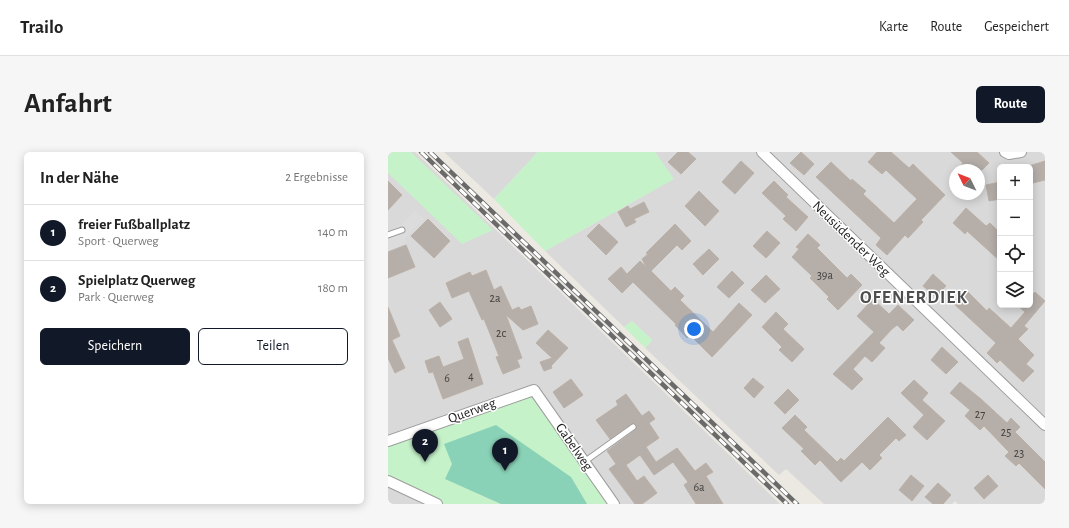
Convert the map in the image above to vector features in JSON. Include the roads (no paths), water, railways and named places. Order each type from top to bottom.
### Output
[{"type":"street","name":"Neusüdender Weg","points":[[762,152],[1045,425]]},
{"type":"street","points":[[1005,152],[1009,154],[1021,152]]},
{"type":"street","name":"Querweg","points":[[388,441],[534,390]]},
{"type":"street","name":"Gabelweg","points":[[534,390],[614,504]]},
{"type":"street","points":[[388,481],[435,504]]},
{"type":"lane","points":[[388,234],[402,230]]},
{"type":"lane","points":[[584,462],[632,428]]},
{"type":"railway","points":[[421,152],[787,504]]},
{"type":"railway","points":[[430,152],[797,504]]},
{"type":"place","name":"Spielplatz Querweg","points":[[425,462]]},
{"type":"place","name":"freier Fußballplatz","points":[[505,471]]},
{"type":"district","name":"OFENERDIEK","points":[[914,298]]}]
